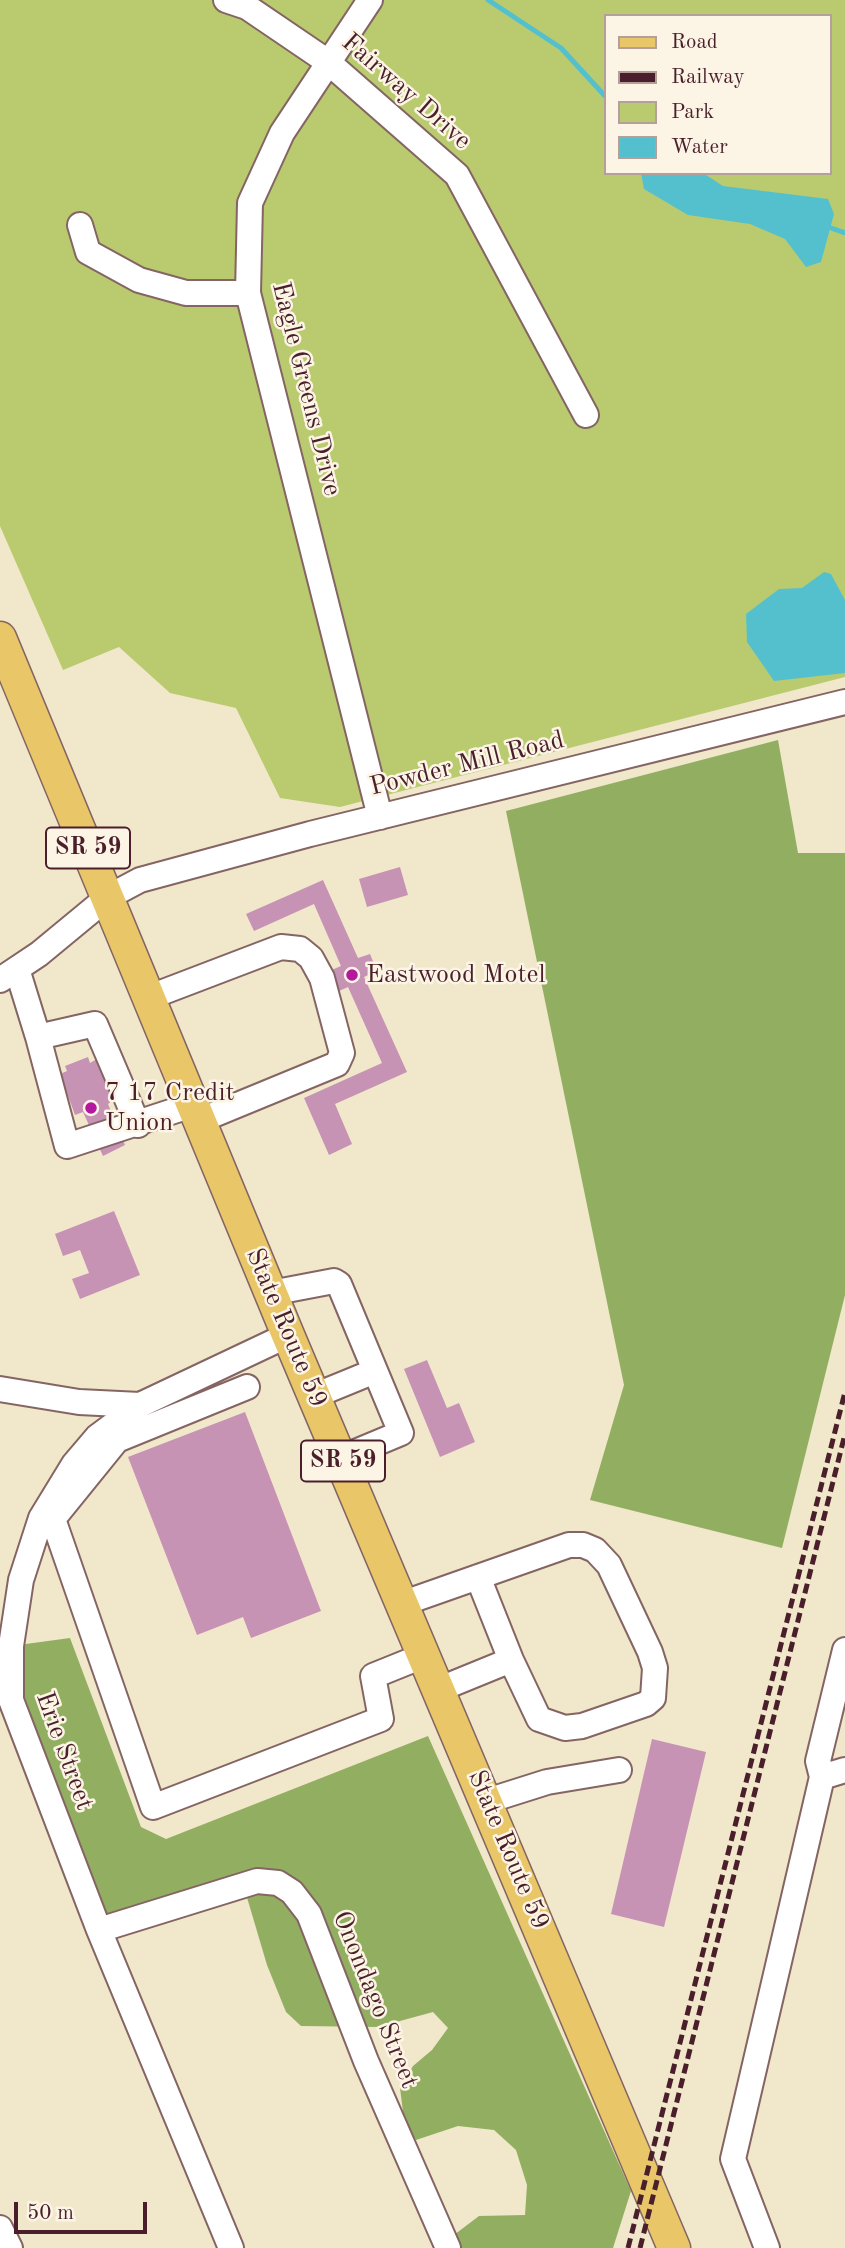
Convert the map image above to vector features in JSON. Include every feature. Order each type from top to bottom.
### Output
[{"type":"main road","name":"State Route 59","points":[[0,638],[288,1335],[404,1603],[674,2248]]},
{"type":"street","name":"Fairway Drive","points":[[226,0],[247,7],[328,62],[457,175],[586,415]]},
{"type":"street","name":"Eagle Greens Drive","points":[[370,0],[282,133],[250,203],[248,293],[380,817]]},
{"type":"street","points":[[80,225],[88,252],[139,280],[186,293],[248,293]]},
{"type":"street","name":"Powder Mill Road","points":[[8,974],[108,897],[140,880],[380,817],[845,702]]},
{"type":"street","points":[[8,974],[38,1037],[67,1146],[138,1125],[198,1112],[337,1063],[342,1053],[322,978],[311,958],[300,949],[281,947],[150,997]]},
{"type":"street","points":[[38,1037],[96,1024],[138,1125]]},
{"type":"street","points":[[271,1293],[334,1281],[339,1284],[401,1433],[341,1458]]},
{"type":"street","name":"Erie Street","points":[[232,2248],[5,1702],[14,1614],[30,1548],[74,1464],[97,1437],[140,1405],[288,1335]]},
{"type":"street","points":[[314,1395],[375,1371]]},
{"type":"street","points":[[247,1387],[117,1440],[48,1517],[153,1807],[381,1719],[373,1676],[425,1655]]},
{"type":"street","points":[[0,1389],[79,1402],[140,1405]]},
{"type":"street","points":[[404,1603],[569,1545],[595,1550],[609,1565],[650,1652],[655,1668],[653,1698],[582,1726],[551,1726],[539,1719],[511,1660],[478,1577]]},
{"type":"street","points":[[767,2248],[733,2159],[833,1773],[818,1761],[845,1650]]},
{"type":"street","points":[[440,1689],[511,1660]]},
{"type":"street","points":[[487,1801],[547,1782],[619,1770]]},
{"type":"street","name":"Onondago Street","points":[[99,1930],[257,1881],[278,1884],[292,1892],[309,1914],[366,2061],[447,2245]]},
{"type":"street","points":[[0,2228],[10,2248]]},
{"type":"green space","points":[[0,0],[845,0],[845,677],[340,807],[280,798],[236,708],[170,693],[119,647],[63,670],[0,526]]},
{"type":"green space","points":[[778,740],[798,853],[845,853],[845,1295],[782,1548],[590,1500],[624,1385],[506,811]]},
{"type":"green space","points":[[70,1638],[141,1827],[166,1839],[428,1736],[631,2191],[613,2248],[448,2248],[446,2241],[479,2216],[525,2215],[527,2185],[516,2150],[494,2130],[458,2126],[416,2140],[404,2120],[400,2088],[413,2066],[432,2050],[448,2028],[433,2012],[378,2027],[301,2026],[286,2012],[267,1965],[243,1884],[99,1930],[11,1700],[11,1646]]},
{"type":"water","points":[[641,175],[706,175],[723,186],[828,199],[834,214],[821,262],[806,267],[785,239],[750,224],[688,215],[644,189]]},
{"type":"water","points":[[824,572],[831,574],[845,600],[845,673],[774,681],[747,642],[746,614],[779,589],[802,588]]},
{"type":"building","points":[[400,867],[408,895],[367,907],[359,879]]},
{"type":"building","points":[[323,880],[358,958],[370,954],[377,971],[364,977],[407,1072],[335,1104],[352,1144],[329,1155],[304,1098],[382,1063],[348,987],[337,992],[327,972],[341,966],[314,904],[254,931],[246,914]]},
{"type":"building","name":"7 17 Credit Union","points":[[88,1057],[90,1063],[97,1059],[113,1100],[108,1104],[125,1145],[103,1156],[83,1112],[75,1115],[60,1074],[67,1071],[65,1066]]},
{"type":"building","points":[[114,1211],[140,1275],[80,1299],[72,1279],[89,1273],[80,1250],[63,1256],[55,1234]]},
{"type":"building","points":[[427,1360],[447,1408],[459,1403],[475,1442],[440,1457],[404,1369]]},
{"type":"building","points":[[245,1412],[321,1611],[251,1638],[243,1617],[197,1635],[128,1457]]},
{"type":"building","points":[[652,1739],[706,1752],[664,1927],[611,1914]]},
{"type":"waterway","points":[[488,0],[561,48],[604,95]]},
{"type":"waterway","points":[[831,228],[845,233]]},
{"type":"railway","points":[[628,2248],[845,1392]]},
{"type":"railway","points":[[640,2248],[845,1434]]},
{"type":"place","name":"Eastwood Motel","points":[[352,975]]},
{"type":"place","name":"7 17 Credit Union","points":[[91,1108]]}]
